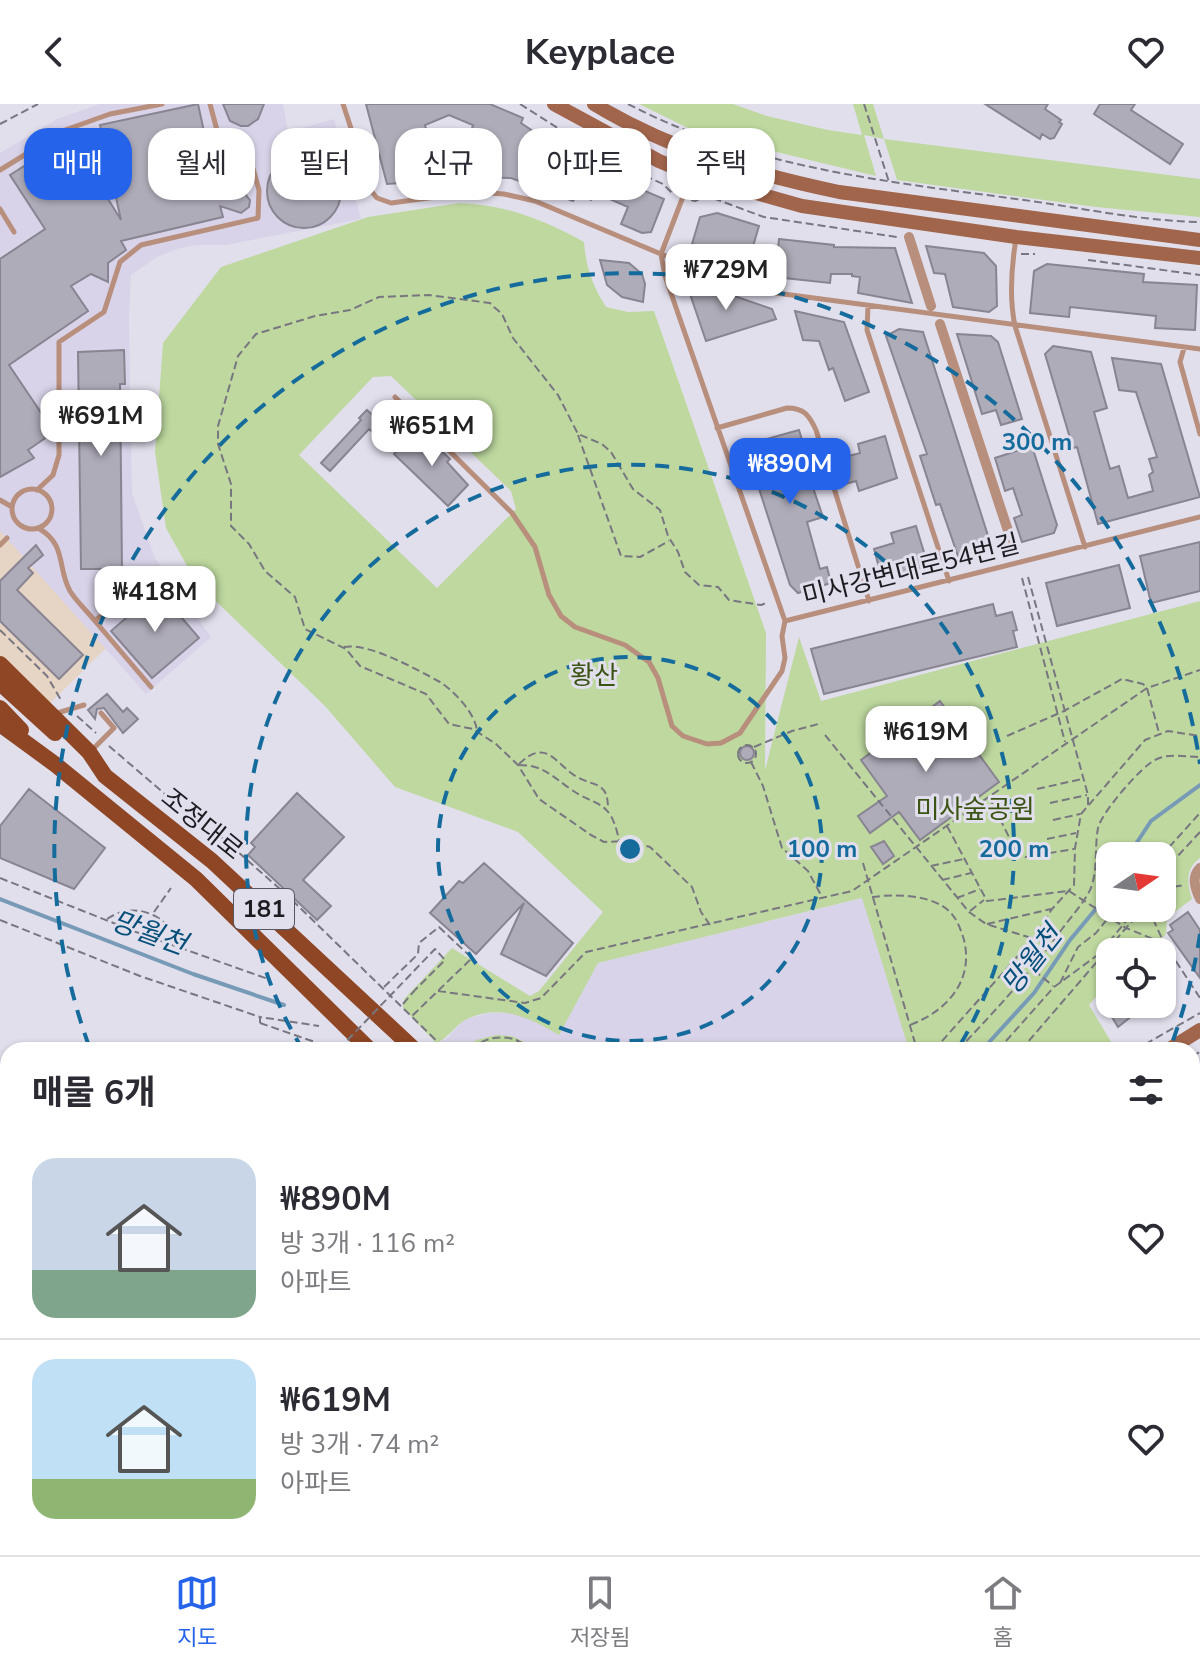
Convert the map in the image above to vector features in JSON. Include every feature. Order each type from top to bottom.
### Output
[{"type":"main road","points":[[554,104],[667,164]]},
{"type":"main road","points":[[594,104],[667,141]]},
{"type":"main road","points":[[775,177],[839,192],[1200,240]]},
{"type":"main road","points":[[775,198],[802,206],[1016,237],[1200,258]]},
{"type":"main road","name":"조정대로","points":[[0,664],[89,752],[105,776],[212,861],[406,1042]]},
{"type":"main road","name":"181","points":[[0,683],[105,776]]},
{"type":"main road","points":[[0,708],[56,765]]},
{"type":"main road","name":"조정대로","points":[[0,724],[56,765],[196,879],[362,1042]]},
{"type":"main road","points":[[1181,1042],[1200,1030]]},
{"type":"street","points":[[909,237],[931,306]]},
{"type":"street","points":[[940,324],[1015,552]]},
{"type":"street","points":[[1200,868],[1194,883],[1200,899]]},
{"type":"lane","points":[[0,170],[65,130],[110,114],[162,104]]},
{"type":"lane","points":[[37,490],[53,475],[59,455],[59,342],[104,312],[120,262],[141,245],[258,218],[259,190],[250,158],[221,145],[210,104]]},
{"type":"lane","points":[[343,104],[372,192],[383,202],[473,192],[517,196],[557,209],[661,254],[776,293],[1200,349]]},
{"type":"lane","points":[[661,254],[682,200]]},
{"type":"lane","points":[[0,209],[14,232]]},
{"type":"lane","points":[[1016,237],[1011,278],[1015,326],[1085,547]]},
{"type":"lane","name":"미사강변대로54번길","points":[[661,254],[665,276],[785,621],[1200,517]]},
{"type":"lane","points":[[868,306],[867,330],[949,581]]},
{"type":"lane","points":[[1184,348],[1180,362],[1200,434]]},
{"type":"lane","points":[[395,397],[512,513],[535,547],[549,595],[561,616],[575,627],[625,645],[649,662],[658,678],[672,726],[683,736],[707,744],[721,743],[740,733],[782,671],[785,621]]},
{"type":"lane","points":[[717,428],[787,408],[806,412],[816,430],[869,601]]},
{"type":"lane","points":[[37,490],[48,497],[52,508],[49,521],[32,529],[20,525],[12,507],[14,500],[24,491],[37,490]]},
{"type":"lane","points":[[0,500],[12,507]]},
{"type":"lane","points":[[38,528],[47,533],[56,545],[70,592],[151,687]]},
{"type":"lane","points":[[0,545],[7,538]]},
{"type":"lane","points":[[95,621],[140,582]]},
{"type":"lane","points":[[50,715],[84,705]]},
{"type":"lane","points":[[89,752],[114,728],[101,713]]},
{"type":"path","points":[[0,124],[38,104]]},
{"type":"path","points":[[520,104],[605,158],[667,188]]},
{"type":"path","points":[[628,104],[663,122],[729,147],[889,182],[1200,222]]},
{"type":"path","points":[[864,104],[889,182]]},
{"type":"path","points":[[1031,255],[1037,253]]},
{"type":"path","points":[[1080,259],[1200,275]]},
{"type":"path","points":[[670,540],[640,557],[621,556],[578,434],[558,395],[513,338],[502,314],[490,303],[429,295],[379,297],[350,310],[263,331],[241,350],[235,363],[229,395],[218,426],[218,444],[231,484],[231,526],[249,544],[265,571],[295,597],[305,629],[343,648],[360,666],[426,694],[449,724],[477,732],[496,744],[518,765],[545,803],[600,841],[619,841],[653,849],[692,887],[701,912],[710,925]]},
{"type":"path","points":[[578,434],[602,444],[611,452],[633,489],[663,513],[683,571],[696,583],[718,587],[729,600],[766,603]]},
{"type":"path","points":[[1028,577],[1088,795],[1088,806]]},
{"type":"path","points":[[1022,578],[1066,744]]},
{"type":"path","points":[[0,630],[47,676],[59,698],[120,757],[238,852],[438,1042]]},
{"type":"path","points":[[343,648],[357,646],[370,650],[440,682],[472,716],[477,732]]},
{"type":"path","points":[[438,991],[525,1003],[541,998],[586,952],[852,891],[1147,688],[1200,670]]},
{"type":"path","points":[[1007,736],[1064,711],[1122,679],[1143,684],[1147,688],[1159,733]]},
{"type":"path","points":[[751,762],[741,760],[738,750],[745,744],[754,747],[792,731],[822,723]]},
{"type":"path","points":[[941,1042],[1033,939],[1052,909],[1069,891],[1076,877],[1075,848],[1081,814],[1145,740],[1168,731],[1200,736]]},
{"type":"path","points":[[825,735],[969,912],[986,924],[1051,944]]},
{"type":"path","points":[[751,762],[756,756],[754,747]]},
{"type":"path","points":[[518,765],[536,753],[548,754],[573,775],[600,785],[608,801],[608,813]]},
{"type":"path","points":[[965,1042],[1032,968],[1089,892],[1100,820],[1147,765],[1173,756],[1200,757]]},
{"type":"path","points":[[751,762],[763,786],[782,848],[808,871],[822,898]]},
{"type":"path","points":[[518,765],[537,766],[572,790],[598,802],[608,813],[619,841]]},
{"type":"path","points":[[1037,789],[1083,779]]},
{"type":"path","points":[[1050,803],[1088,795]]},
{"type":"path","points":[[989,796],[1018,855],[1025,857],[1075,848]]},
{"type":"path","points":[[1174,842],[1200,813]]},
{"type":"path","points":[[1053,820],[1081,814]]},
{"type":"path","points":[[947,825],[985,900]]},
{"type":"path","points":[[1176,858],[1200,832]]},
{"type":"path","points":[[1047,839],[1077,833]]},
{"type":"path","points":[[931,866],[965,858]]},
{"type":"path","points":[[863,863],[915,1042]]},
{"type":"path","points":[[942,880],[972,873]]},
{"type":"path","points":[[0,878],[268,979]]},
{"type":"path","points":[[1176,886],[1194,883]]},
{"type":"path","points":[[153,913],[171,888]]},
{"type":"path","points":[[957,898],[981,889]]},
{"type":"path","points":[[969,912],[985,900],[994,902],[1069,891],[1126,928],[1151,938]]},
{"type":"path","points":[[872,897],[912,896],[936,904],[950,911],[960,928],[967,953],[966,971],[955,993],[928,1018],[910,1025]]},
{"type":"path","points":[[986,924],[1052,909]]},
{"type":"path","points":[[106,920],[115,914],[127,912],[153,913],[176,933],[181,948]]},
{"type":"path","points":[[0,920],[140,976],[260,1017],[319,1026]]},
{"type":"path","points":[[1060,984],[1078,947],[1105,922]]},
{"type":"path","points":[[1005,1042],[1054,987],[1099,954],[1124,922]]},
{"type":"path","points":[[1028,1042],[1132,922]]},
{"type":"path","points":[[384,988],[418,954],[419,943],[439,927],[472,958],[412,1016]]},
{"type":"path","points":[[346,1042],[435,949],[445,960],[401,1005]]},
{"type":"path","points":[[1176,961],[1200,998]]},
{"type":"path","points":[[1032,968],[1054,987]]},
{"type":"path","points":[[1149,1042],[1200,1013]]},
{"type":"path","points":[[260,1017],[260,1023],[315,1042]]},
{"type":"path","points":[[484,1042],[500,1037],[521,1042]]},
{"type":"shaded area","points":[[100,104],[283,104],[287,128],[271,128],[271,200],[356,200],[361,219],[226,245],[180,248],[157,257],[131,275],[132,493],[155,558],[211,637],[146,694],[0,531],[0,153],[24,139],[24,200],[132,200],[132,128],[42,128],[57,119]]},
{"type":"shaded area","points":[[334,119],[336,128],[302,128]]},
{"type":"shaded area","points":[[0,515],[106,648],[34,719],[0,687]]},
{"type":"shaded area","points":[[863,898],[907,1042],[524,1042],[512,1036],[474,1042],[439,1042],[445,1040],[464,1020],[489,1013],[513,1012],[559,1034],[598,963]]},
{"type":"green space","points":[[639,104],[733,104],[767,116],[862,135],[853,104],[873,104],[884,139],[864,135],[876,176],[775,152],[775,128],[688,128]]},
{"type":"green space","points":[[884,139],[1200,179],[1200,217],[1096,207],[897,180]]},
{"type":"green space","name":"황산","points":[[460,203],[477,204],[525,215],[584,242],[590,276],[606,307],[628,312],[654,311],[766,633],[765,770],[799,637],[821,701],[1200,601],[1200,858],[1188,877],[1192,899],[1176,911],[1176,842],[1096,842],[1096,922],[1167,922],[1166,934],[1162,938],[1096,938],[1096,997],[1089,1005],[1111,1042],[907,1042],[862,898],[598,963],[559,1035],[526,1018],[491,1012],[467,1019],[445,1038],[435,1042],[403,1008],[404,999],[452,948],[530,996],[539,991],[603,912],[518,832],[395,787],[325,706],[196,582],[166,528],[155,452],[163,343],[221,267],[368,217]],"holes":[[[391,376],[511,491],[516,509],[437,588],[299,455],[373,377]]]},
{"type":"green space","points":[[496,1035],[512,1036],[524,1042],[474,1042]]},
{"type":"building","points":[[198,104],[203,128],[148,128],[148,200],[250,200],[249,207],[241,213],[220,206],[223,217],[121,241],[126,250],[108,263],[108,282],[91,274],[71,286],[88,311],[9,365],[54,432],[28,450],[34,458],[0,477],[0,259],[45,229],[26,200],[109,200],[121,220],[117,200],[132,200],[132,128],[101,128],[100,125]]},
{"type":"building","points":[[223,104],[264,104],[258,119],[248,126],[241,126],[230,121]]},
{"type":"building","points":[[366,104],[490,104],[523,118],[521,123],[528,128],[518,128],[518,181],[502,178],[502,128],[472,128],[473,125],[449,115],[425,125],[426,128],[395,128],[395,183],[387,184],[379,154],[379,128],[372,128]]},
{"type":"building","points":[[985,104],[1048,104],[1045,109],[1062,124],[1054,138],[1042,134],[1040,139]]},
{"type":"building","points":[[1100,104],[1135,104],[1131,110],[1183,144],[1170,164],[1094,114]]},
{"type":"building","points":[[24,166],[24,197],[10,175]]},
{"type":"building","points":[[270,177],[271,200],[339,200],[338,205],[330,217],[318,225],[304,228],[290,225],[278,217],[270,205],[267,191]]},
{"type":"building","points":[[651,193],[664,199],[651,232],[642,233],[621,224],[628,207],[612,200],[651,200]]},
{"type":"building","points":[[717,213],[759,226],[749,260],[692,244],[700,217]]},
{"type":"building","points":[[779,239],[834,247],[895,248],[912,303],[858,293],[860,277],[852,274],[831,274],[830,283],[775,277]]},
{"type":"building","points":[[926,246],[984,253],[996,266],[997,306],[989,312],[953,307],[945,274],[934,273]]},
{"type":"building","points":[[600,260],[629,263],[642,274],[645,284],[643,302],[622,297],[607,285]]},
{"type":"building","points":[[1047,264],[1144,274],[1143,282],[1197,285],[1195,330],[1155,328],[1156,316],[1070,307],[1069,317],[1030,313],[1034,271]]},
{"type":"building","points":[[694,282],[772,309],[776,319],[706,341],[688,288]]},
{"type":"building","points":[[795,311],[844,322],[869,392],[845,401],[819,341],[803,340]]},
{"type":"building","points":[[899,329],[923,332],[991,545],[958,556],[940,504],[936,505],[920,456],[927,454],[886,336]]},
{"type":"building","points":[[957,334],[991,336],[998,342],[1022,419],[1001,425],[996,410],[982,414]]},
{"type":"building","points":[[1053,346],[1091,352],[1107,408],[1094,412],[1110,469],[1119,466],[1128,498],[1153,491],[1149,459],[1157,457],[1136,392],[1119,390],[1112,358],[1161,364],[1200,497],[1098,524],[1077,447],[1073,448],[1045,354]]},
{"type":"building","points":[[124,350],[125,384],[120,384],[122,569],[81,569],[78,352]]},
{"type":"building","points":[[367,410],[383,425],[375,434],[369,429],[330,471],[321,463]]},
{"type":"building","points":[[799,430],[810,466],[806,467],[823,517],[807,522],[820,569],[827,567],[831,583],[798,593],[790,585],[745,445]]},
{"type":"building","points":[[414,433],[430,446],[433,443],[450,459],[447,462],[468,485],[448,506],[394,454]]},
{"type":"building","points":[[885,436],[897,478],[859,491],[856,481],[845,484],[838,459],[860,453],[858,444]]},
{"type":"building","points":[[1032,446],[1057,525],[1054,533],[1022,542],[1014,518],[1022,515],[1013,488],[1005,491],[995,458]]},
{"type":"building","points":[[916,526],[927,562],[924,567],[887,578],[881,575],[874,549],[894,543],[891,533]]},
{"type":"building","points":[[1200,542],[1200,591],[1151,603],[1140,556]]},
{"type":"building","points":[[36,545],[43,555],[28,568],[33,573],[17,590],[83,655],[59,679],[0,621],[0,581]]},
{"type":"building","points":[[1119,565],[1130,608],[1057,626],[1046,583]]},
{"type":"building","points":[[158,590],[199,638],[152,678],[111,631]]},
{"type":"building","points":[[993,604],[996,616],[1012,612],[1017,630],[1013,631],[1017,647],[824,694],[811,649]]},
{"type":"building","points":[[107,694],[123,712],[127,708],[138,719],[123,733],[104,708],[97,709],[95,719],[88,710]]},
{"type":"building","points":[[940,701],[999,782],[920,840],[899,812],[870,833],[858,816],[887,796],[861,760]]},
{"type":"building","points":[[747,746],[754,753],[747,760],[740,753]]},
{"type":"building","points":[[29,789],[105,848],[74,889],[0,858],[0,826]]},
{"type":"building","points":[[297,793],[344,837],[303,880],[331,906],[317,920],[248,855],[255,847],[251,843]]},
{"type":"building","points":[[884,841],[894,856],[883,864],[871,847]]},
{"type":"building","points":[[484,863],[573,943],[546,976],[501,954],[524,903],[476,954],[430,913],[459,881],[463,883]]},
{"type":"building","points":[[1188,912],[1200,930],[1200,978],[1176,944],[1176,938],[1168,933],[1173,930],[1170,925]]},
{"type":"building","points":[[1113,1018],[1129,1018],[1118,1027]]},
{"type":"waterway","name":"망월천","points":[[1137,842],[1151,821],[1200,785]]},
{"type":"waterway","name":"망월천","points":[[0,899],[193,974],[284,1005]]},
{"type":"waterway","name":"망월천","points":[[989,1042],[1034,993],[1070,940],[1096,909]]},
{"type":"park label","name":"미사숲공원","points":[[975,809]]}]
